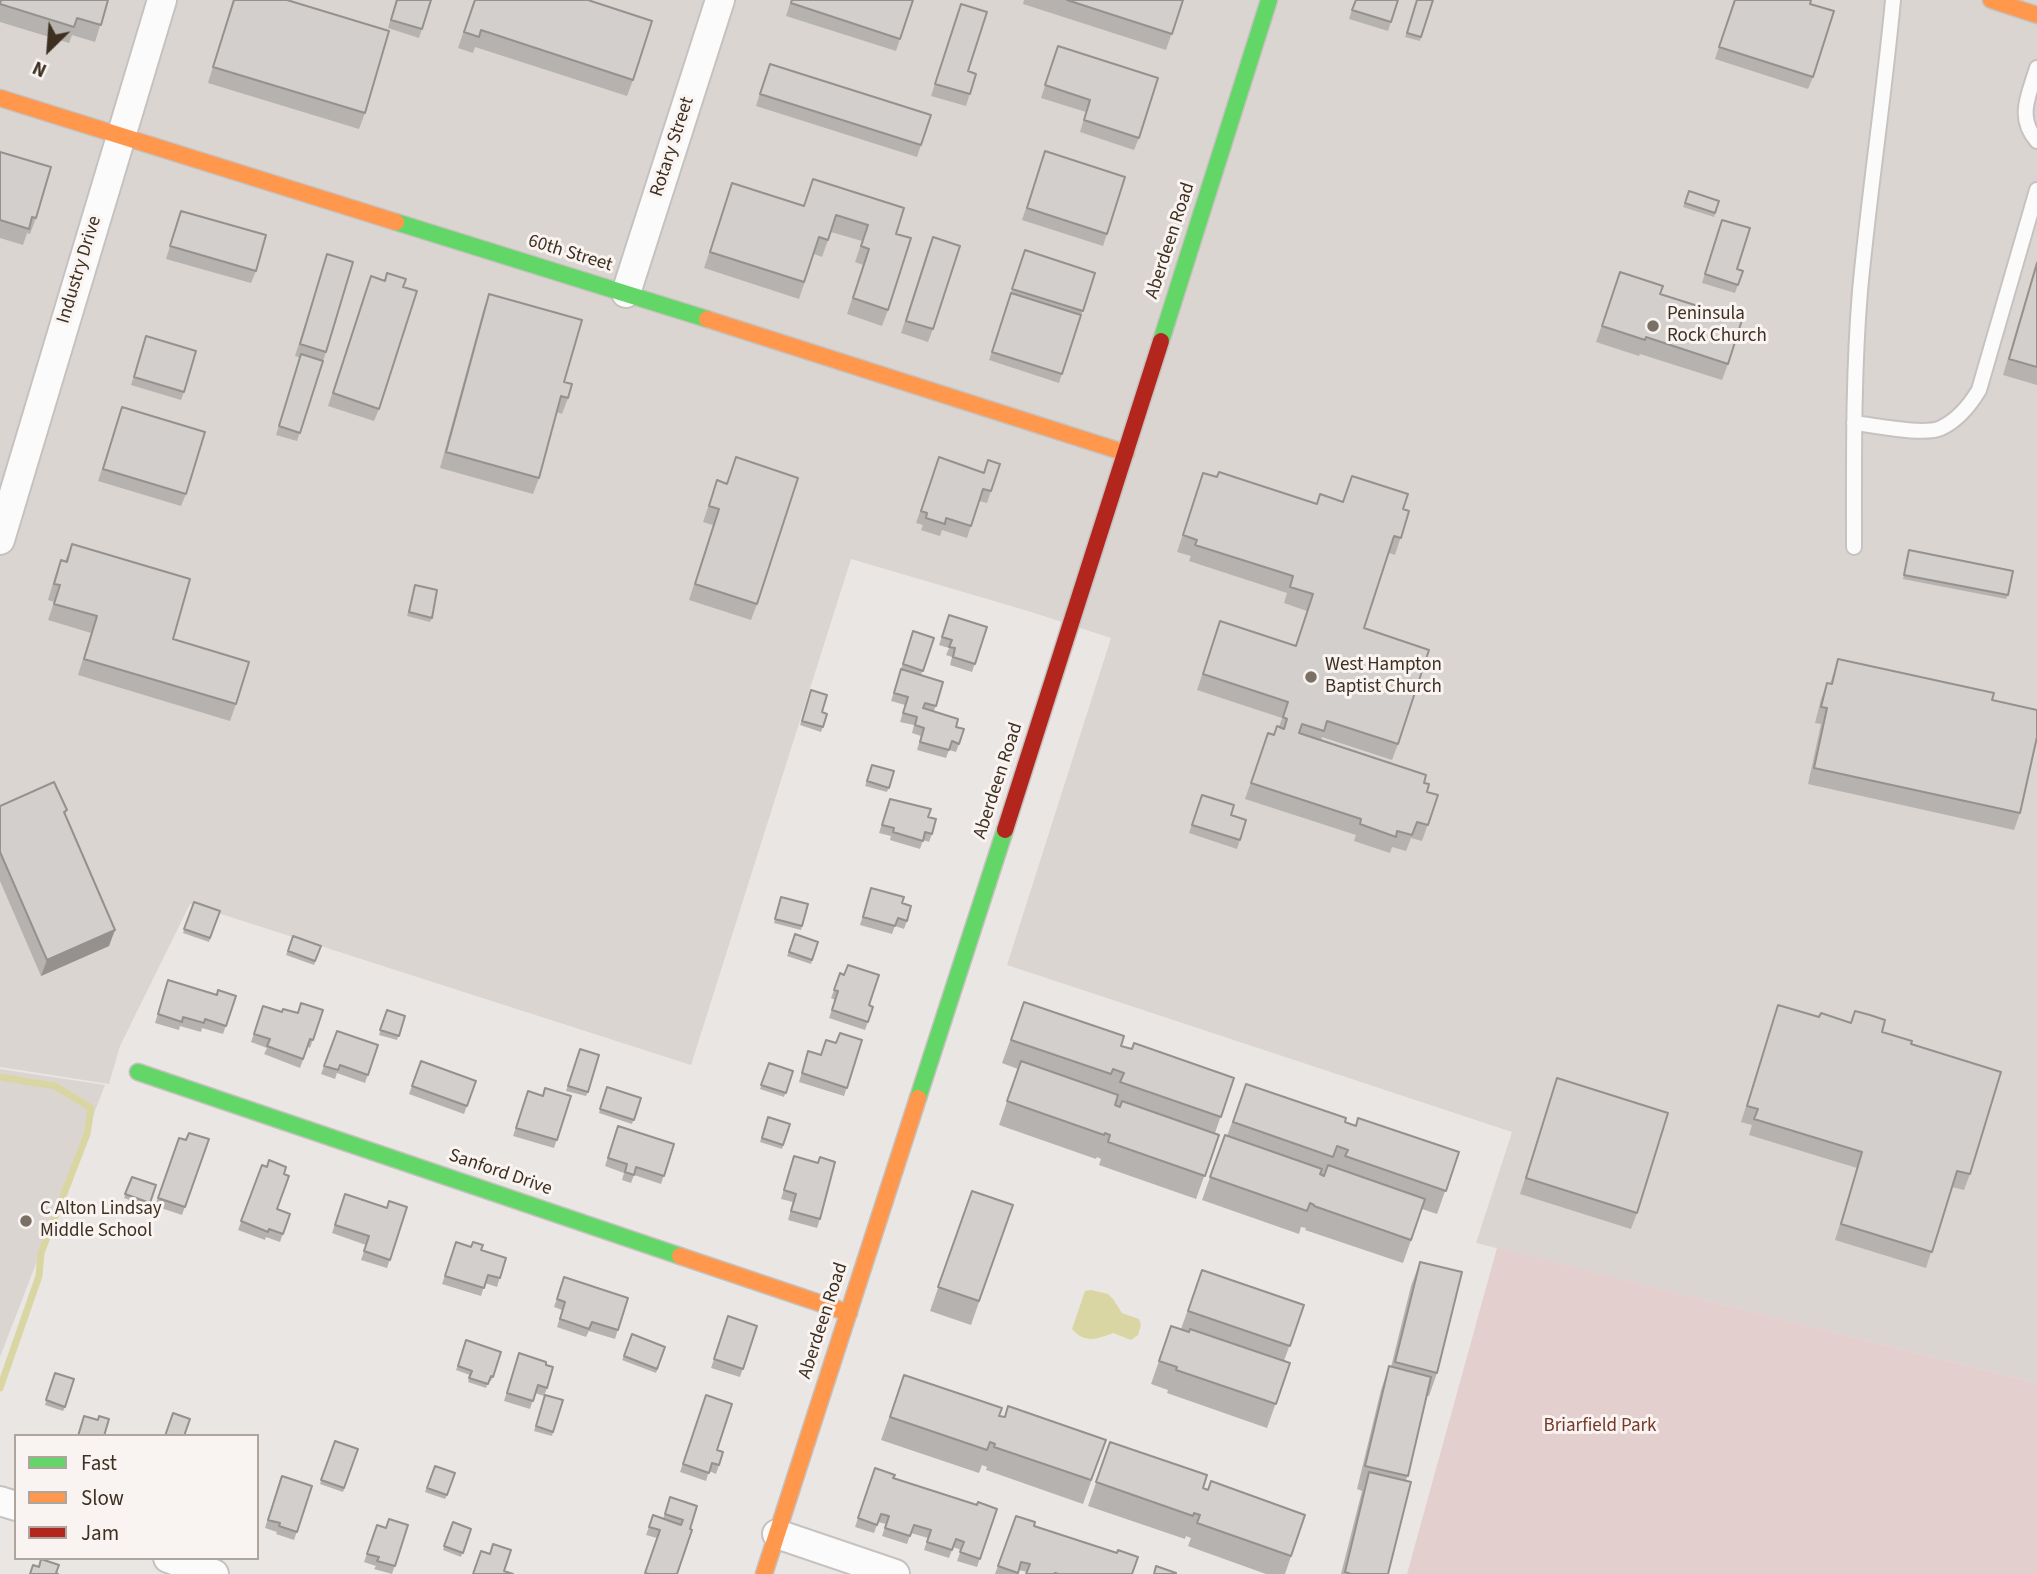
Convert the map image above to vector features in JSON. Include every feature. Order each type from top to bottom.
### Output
[{"type":"street","name":"Industry Drive","points":[[0,540],[162,0]]},
{"type":"street","name":"Rotary Street","points":[[626,293],[720,0]]},
{"type":"street","name":"Aberdeen Road","points":[[764,1574],[1126,453],[1269,0]]},
{"type":"street","points":[[1991,0],[2037,15]]},
{"type":"street","name":"60th Street","points":[[0,98],[626,293],[1126,453]]},
{"type":"street","name":"Sanford Drive","points":[[138,1072],[849,1314]]},
{"type":"street","points":[[777,1534],[895,1574]]},
{"type":"street","points":[[174,1560],[214,1574]]},
{"type":"lane","points":[[1854,547],[1854,423],[1863,269],[1893,0]]},
{"type":"lane","points":[[2037,68],[2025,112],[2027,130],[2037,141]]},
{"type":"lane","points":[[1854,423],[1917,431],[1939,429],[1958,417],[1971,402],[1979,390],[2037,190]]},
{"type":"shaded area","points":[[0,0],[2037,0],[2037,1383],[1476,1243],[1512,1132],[1007,965],[1111,638],[851,559],[691,1065],[190,904],[120,1046],[109,1084],[0,1067]]},
{"type":"shaded area","name":"C Alton Lindsay Middle School","points":[[0,1069],[105,1085],[0,1357]]},
{"type":"shaded area","points":[[1085,1291],[1108,1294],[1122,1313],[1139,1319],[1141,1325],[1138,1335],[1131,1340],[1113,1333],[1091,1339],[1077,1334],[1072,1329]]},
{"type":"green space","name":"Briarfield Park","points":[[1497,1248],[2037,1383],[2037,1574],[1407,1574]]},
{"type":"building","points":[[1,0],[108,0],[101,25],[77,18],[74,27],[0,4]]},
{"type":"building","points":[[234,0],[287,0],[389,31],[365,113],[213,67]]},
{"type":"building","points":[[397,0],[431,0],[422,29],[391,20]]},
{"type":"building","points":[[475,0],[588,0],[652,21],[633,80],[481,30],[479,37],[464,32]]},
{"type":"building","points":[[792,0],[913,0],[900,39],[791,3]]},
{"type":"building","points":[[1067,0],[1183,0],[1172,34]]},
{"type":"building","points":[[1356,0],[1398,0],[1391,22],[1352,10]]},
{"type":"building","points":[[1417,0],[1433,0],[1421,37],[1407,33]]},
{"type":"building","points":[[1735,0],[1811,0],[1810,4],[1834,11],[1813,77],[1719,47]]},
{"type":"building","points":[[961,4],[987,12],[968,71],[976,74],[970,94],[935,84]]},
{"type":"building","points":[[1058,46],[1158,78],[1139,138],[1084,120],[1090,100],[1045,85]]},
{"type":"building","points":[[770,64],[931,115],[921,145],[760,94]]},
{"type":"building","points":[[1045,151],[1125,177],[1107,234],[1027,208]]},
{"type":"building","points":[[0,152],[51,167],[36,218],[32,217],[29,229],[0,220]]},
{"type":"building","points":[[813,179],[904,208],[896,234],[911,238],[888,310],[853,298],[869,249],[861,246],[868,225],[836,215],[828,240],[819,237],[804,282],[710,252],[732,183],[804,206]]},
{"type":"building","points":[[1689,191],[1719,201],[1715,213],[1685,203]]},
{"type":"building","points":[[181,211],[266,235],[256,271],[170,246]]},
{"type":"building","points":[[1722,220],[1750,228],[1737,269],[1743,271],[1738,285],[1705,274]]},
{"type":"building","points":[[933,237],[960,246],[933,329],[906,321]]},
{"type":"building","points":[[1025,250],[1095,273],[1083,311],[1012,289]]},
{"type":"building","points":[[327,254],[353,262],[326,352],[300,344]]},
{"type":"building","points":[[2037,263],[2037,367],[2009,359]]},
{"type":"building","name":"Peninsula Rock Church","points":[[1620,272],[1663,286],[1660,294],[1742,320],[1728,364],[1646,337],[1645,340],[1602,326]]},
{"type":"building","points":[[387,273],[406,279],[403,287],[417,291],[379,409],[333,393],[371,276],[385,281]]},
{"type":"building","points":[[1011,293],[1081,315],[1062,374],[992,352]]},
{"type":"building","points":[[489,294],[582,320],[564,382],[572,384],[568,398],[561,396],[539,478],[446,452]]},
{"type":"building","points":[[146,336],[196,351],[184,392],[134,377]]},
{"type":"building","points":[[301,354],[323,361],[300,433],[279,426]]},
{"type":"building","points":[[122,407],[205,432],[186,494],[103,469]]},
{"type":"building","points":[[736,457],[798,478],[757,604],[695,584],[719,509],[709,506],[717,480],[727,484]]},
{"type":"building","points":[[939,457],[984,473],[988,460],[1000,464],[991,491],[983,489],[971,526],[946,518],[945,524],[926,518],[927,513],[921,511]]},
{"type":"building","name":"West Hampton Baptist Church","points":[[1219,472],[1317,504],[1320,494],[1343,502],[1352,476],[1408,494],[1403,509],[1409,511],[1401,538],[1394,536],[1364,628],[1429,650],[1398,744],[1327,721],[1324,731],[1302,724],[1299,733],[1426,775],[1424,783],[1429,784],[1427,792],[1438,795],[1428,825],[1417,822],[1412,835],[1397,831],[1396,837],[1360,824],[1361,819],[1251,783],[1268,733],[1274,735],[1277,726],[1284,729],[1287,719],[1283,717],[1288,702],[1203,674],[1220,621],[1296,646],[1313,594],[1290,587],[1293,576],[1195,545],[1197,540],[1183,535],[1203,473],[1217,477]]},
{"type":"building","points":[[72,544],[190,579],[173,639],[249,662],[236,704],[84,659],[97,616],[54,604],[60,585],[54,584],[61,560],[67,562]]},
{"type":"building","points":[[1909,550],[2013,571],[2008,595],[1904,575]]},
{"type":"building","points":[[415,585],[437,590],[432,618],[409,612]]},
{"type":"building","points":[[949,615],[987,627],[975,664],[953,657],[955,648],[949,647],[952,640],[942,637]]},
{"type":"building","points":[[913,631],[934,638],[923,671],[903,664]]},
{"type":"building","points":[[1838,659],[1994,693],[1992,700],[2037,710],[2037,737],[2020,813],[1814,768],[1827,708],[1821,707],[1827,683],[1832,684]]},
{"type":"building","points":[[901,669],[943,682],[936,706],[925,703],[923,708],[958,719],[956,727],[964,729],[959,744],[952,741],[949,750],[920,742],[924,728],[915,725],[917,717],[903,713],[908,697],[894,693]]},
{"type":"building","points":[[811,690],[827,695],[822,712],[827,714],[823,727],[802,721]]},
{"type":"building","points":[[872,765],[894,771],[889,788],[867,781]]},
{"type":"building","points":[[54,782],[67,810],[64,812],[115,930],[47,960],[0,852],[0,806]]},
{"type":"building","points":[[1202,795],[1234,805],[1231,815],[1246,820],[1240,840],[1192,825]]},
{"type":"building","points":[[890,799],[931,809],[928,817],[936,819],[932,834],[925,832],[923,841],[893,832],[894,828],[882,825]]},
{"type":"building","points":[[871,888],[904,897],[902,903],[911,906],[907,921],[898,918],[895,926],[863,917]]},
{"type":"building","points":[[781,897],[808,904],[802,926],[775,919]]},
{"type":"building","points":[[194,902],[220,911],[210,938],[184,929]]},
{"type":"building","points":[[795,934],[818,942],[812,960],[789,952]]},
{"type":"building","points":[[293,936],[321,946],[315,961],[288,951]]},
{"type":"building","points":[[848,965],[879,975],[869,1005],[873,1007],[868,1022],[832,1010],[838,991],[834,990],[840,973],[844,975]]},
{"type":"building","points":[[168,980],[217,995],[218,990],[236,996],[226,1026],[205,1019],[204,1023],[183,1017],[182,1022],[158,1014]]},
{"type":"building","points":[[1024,1002],[1124,1036],[1121,1046],[1132,1049],[1134,1043],[1234,1078],[1221,1117],[1120,1082],[1124,1073],[1113,1069],[1111,1074],[1011,1040]]},
{"type":"building","points":[[301,1003],[323,1010],[303,1059],[267,1046],[270,1039],[254,1034],[263,1006],[282,1012],[283,1009],[298,1013]]},
{"type":"building","points":[[1778,1005],[1819,1017],[1821,1013],[1851,1023],[1855,1011],[1870,1015],[1885,1020],[1882,1032],[1912,1041],[1911,1044],[2001,1072],[1970,1174],[1957,1171],[1932,1252],[1841,1224],[1862,1152],[1754,1119],[1758,1109],[1747,1106]]},
{"type":"building","points":[[387,1010],[405,1016],[399,1036],[380,1030]]},
{"type":"building","points":[[337,1031],[378,1045],[368,1075],[340,1065],[338,1070],[324,1066]]},
{"type":"building","points":[[840,1033],[862,1040],[847,1088],[802,1073],[808,1051],[821,1055],[826,1040],[836,1043]]},
{"type":"building","points":[[580,1049],[599,1055],[588,1092],[568,1086]]},
{"type":"building","points":[[421,1061],[476,1081],[467,1106],[412,1086]]},
{"type":"building","points":[[1021,1061],[1118,1095],[1115,1105],[1120,1107],[1122,1101],[1219,1135],[1205,1176],[1108,1142],[1110,1135],[1105,1133],[1104,1135],[1007,1101]]},
{"type":"building","points":[[769,1063],[793,1071],[786,1093],[761,1085]]},
{"type":"building","points":[[1557,1078],[1668,1113],[1637,1213],[1526,1178]]},
{"type":"building","points":[[1246,1084],[1346,1118],[1345,1122],[1356,1126],[1358,1118],[1459,1152],[1446,1191],[1345,1156],[1348,1150],[1337,1146],[1333,1157],[1233,1122]]},
{"type":"building","points":[[607,1087],[641,1098],[634,1120],[600,1109]]},
{"type":"building","points":[[545,1088],[571,1096],[557,1140],[516,1128],[528,1091],[543,1096]]},
{"type":"building","points":[[768,1117],[790,1124],[783,1145],[762,1138]]},
{"type":"building","points":[[618,1126],[674,1144],[664,1176],[636,1167],[634,1175],[625,1172],[627,1164],[608,1158]]},
{"type":"building","points":[[189,1133],[209,1139],[185,1207],[158,1198],[179,1138],[186,1140]]},
{"type":"building","points":[[1225,1135],[1322,1169],[1320,1174],[1324,1176],[1328,1165],[1425,1199],[1411,1240],[1310,1203],[1307,1211],[1210,1177]]},
{"type":"building","points":[[794,1156],[818,1163],[820,1157],[835,1162],[820,1219],[791,1211],[796,1194],[784,1190]]},
{"type":"building","points":[[269,1160],[286,1167],[284,1174],[289,1176],[277,1209],[290,1214],[283,1234],[269,1229],[268,1232],[241,1221],[262,1165],[267,1167]]},
{"type":"building","points":[[132,1177],[156,1185],[150,1203],[125,1194]]},
{"type":"building","points":[[972,1191],[1013,1205],[979,1301],[938,1287]]},
{"type":"building","points":[[345,1194],[387,1208],[389,1201],[407,1207],[390,1260],[364,1251],[369,1236],[335,1225]]},
{"type":"building","points":[[456,1242],[471,1247],[473,1242],[483,1245],[481,1250],[506,1258],[500,1278],[488,1275],[484,1288],[445,1276]]},
{"type":"building","points":[[1420,1262],[1462,1272],[1437,1373],[1395,1362]]},
{"type":"building","points":[[1202,1270],[1304,1305],[1290,1346],[1188,1311]]},
{"type":"building","points":[[564,1277],[628,1298],[618,1330],[592,1322],[589,1329],[560,1319],[565,1302],[557,1299]]},
{"type":"building","points":[[728,1316],[757,1326],[743,1369],[714,1359]]},
{"type":"building","points":[[1171,1326],[1189,1332],[1190,1329],[1290,1363],[1276,1404],[1176,1370],[1177,1367],[1159,1361]]},
{"type":"building","points":[[632,1334],[665,1347],[657,1369],[624,1356]]},
{"type":"building","points":[[466,1340],[501,1352],[488,1384],[469,1378],[472,1371],[458,1366]]},
{"type":"building","points":[[519,1353],[553,1367],[547,1388],[538,1385],[533,1401],[507,1393]]},
{"type":"building","points":[[1389,1366],[1431,1377],[1408,1476],[1365,1466]]},
{"type":"building","points":[[55,1373],[74,1379],[65,1407],[46,1400]]},
{"type":"building","points":[[904,1375],[1002,1408],[999,1416],[1005,1417],[1008,1406],[1106,1440],[1091,1480],[994,1447],[995,1444],[990,1442],[987,1450],[890,1417]]},
{"type":"building","points":[[545,1395],[563,1400],[553,1432],[536,1426]]},
{"type":"building","points":[[706,1395],[732,1404],[717,1450],[723,1452],[719,1465],[712,1463],[709,1473],[683,1464]]},
{"type":"building","points":[[173,1413],[190,1419],[185,1434],[166,1434]]},
{"type":"building","points":[[84,1416],[98,1420],[99,1416],[109,1419],[105,1434],[79,1434]]},
{"type":"building","points":[[335,1441],[358,1449],[344,1488],[321,1480]]},
{"type":"building","points":[[1110,1442],[1207,1475],[1203,1488],[1208,1490],[1211,1481],[1305,1515],[1291,1556],[1197,1523],[1200,1515],[1194,1513],[1193,1516],[1096,1482]]},
{"type":"building","points":[[435,1466],[455,1473],[447,1495],[427,1488]]},
{"type":"building","points":[[875,1468],[895,1475],[893,1478],[997,1509],[980,1559],[960,1552],[964,1542],[956,1539],[952,1550],[927,1542],[931,1530],[914,1525],[910,1536],[885,1528],[889,1516],[881,1514],[877,1525],[858,1518]]},
{"type":"building","points":[[1369,1472],[1411,1482],[1388,1574],[1345,1572]]},
{"type":"building","points":[[282,1476],[312,1486],[297,1532],[268,1520]]},
{"type":"building","points":[[670,1497],[697,1506],[690,1529],[692,1530],[677,1574],[645,1573],[660,1530],[649,1527],[653,1515],[681,1525],[683,1520],[665,1514]]},
{"type":"building","points":[[1016,1516],[1035,1522],[1034,1526],[1117,1553],[1118,1550],[1138,1557],[1132,1574],[1026,1574],[1030,1564],[1021,1562],[1018,1573],[998,1566]]},
{"type":"building","points":[[389,1519],[408,1525],[395,1566],[377,1561],[379,1557],[367,1554],[377,1525],[386,1528]]},
{"type":"building","points":[[453,1522],[471,1529],[463,1553],[444,1546]]},
{"type":"building","points":[[493,1544],[511,1550],[504,1571],[513,1574],[473,1574],[481,1551],[490,1554]]},
{"type":"building","points":[[41,1560],[59,1565],[58,1574],[30,1574],[33,1565],[39,1567]]},
{"type":"building","points":[[1156,1566],[1176,1573],[1176,1574],[1154,1574]]},
{"type":"waterway","points":[[0,1077],[55,1086],[91,1108],[87,1134],[41,1253],[39,1276],[0,1388]]},
{"type":"traffic: fast","points":[[1161,341],[1269,0]]},
{"type":"traffic: fast","points":[[396,222],[707,319]]},
{"type":"traffic: fast","points":[[918,1098],[1005,830]]},
{"type":"traffic: fast","points":[[138,1072],[680,1256]]},
{"type":"traffic: slow","points":[[1991,0],[2037,15]]},
{"type":"traffic: slow","points":[[0,98],[396,222]]},
{"type":"traffic: slow","points":[[707,319],[1126,453]]},
{"type":"traffic: slow","points":[[764,1574],[918,1098]]},
{"type":"traffic: slow","points":[[680,1256],[849,1313]]},
{"type":"traffic: jam","points":[[1005,830],[1161,341]]},
{"type":"place","name":"Peninsula Rock Church","points":[[1653,326]]},
{"type":"place","name":"West Hampton Baptist Church","points":[[1311,677]]},
{"type":"place","name":"C Alton Lindsay Middle School","points":[[26,1221]]}]
